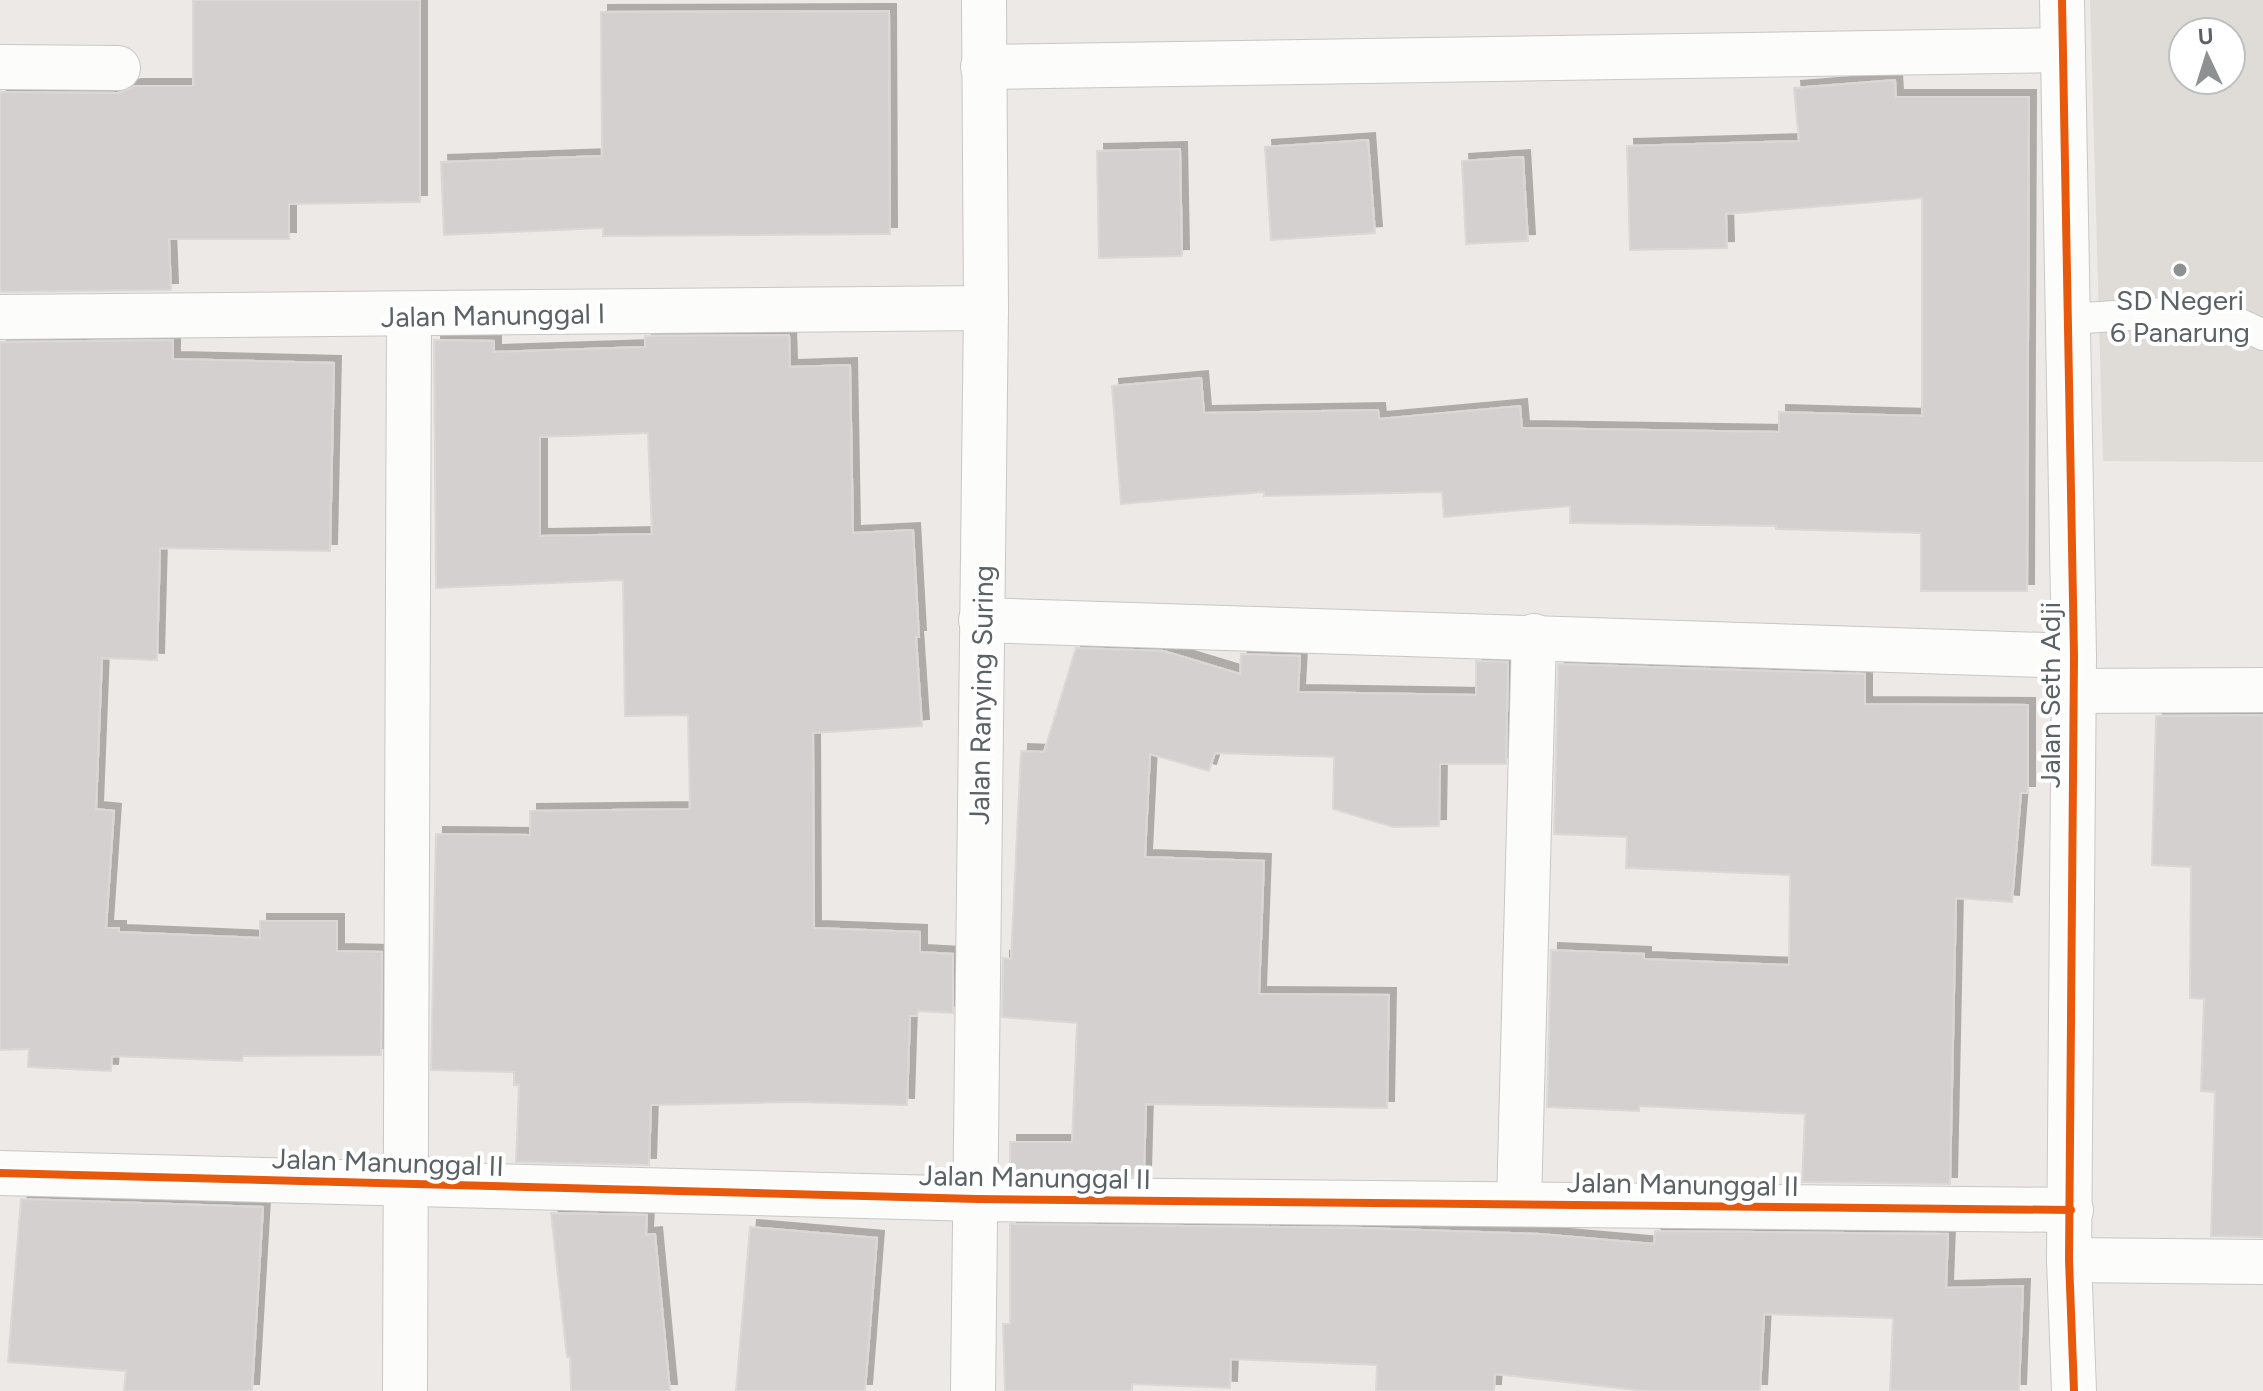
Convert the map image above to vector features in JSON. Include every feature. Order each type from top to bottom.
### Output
[{"type":"street","name":"Jalan Ranying Suring","points":[[973,1391],[986,308],[984,0]]},
{"type":"street","name":"Jalan Seth Adji","points":[[2062,0],[2073,674],[2069,1260],[2074,1391]]},
{"type":"street","points":[[983,67],[2063,50]]},
{"type":"street","points":[[0,67],[118,68]]},
{"type":"street","name":"Jalan Manunggal I","points":[[0,317],[409,316],[986,308]]},
{"type":"street","points":[[405,1391],[409,316]]},
{"type":"street","points":[[981,620],[1534,636],[2263,690]]},
{"type":"street","points":[[1519,1204],[1534,636]]},
{"type":"street","name":"Jalan Manunggal II","points":[[0,1173],[977,1199],[2071,1210]]},
{"type":"street","points":[[2069,1260],[2263,1262]]},
{"type":"lane","points":[[2068,319],[2211,310],[2263,335]]},
{"type":"shaded area","name":"SD Negeri 6 Panarung","points":[[2090,0],[2263,0],[2263,462],[2103,461]]},
{"type":"building","points":[[193,0],[420,0],[420,202],[289,204],[289,239],[169,239],[171,290],[0,292],[0,92],[118,93],[134,86],[193,86]]},
{"type":"building","points":[[889,11],[890,234],[603,236],[603,228],[444,235],[441,162],[602,156],[601,12]]},
{"type":"building","points":[[1895,80],[1896,97],[2029,97],[2027,591],[1921,591],[1921,533],[1776,529],[1776,526],[1570,523],[1570,506],[1444,517],[1442,492],[1264,496],[1264,492],[1121,504],[1112,386],[1201,378],[1204,413],[1378,410],[1379,419],[1520,406],[1522,428],[1779,432],[1779,412],[1922,416],[1922,198],[1726,214],[1727,248],[1630,250],[1627,146],[1799,141],[1794,88]]},
{"type":"building","points":[[1368,140],[1375,233],[1271,240],[1265,147]]},
{"type":"building","points":[[1180,149],[1182,256],[1099,258],[1097,151]]},
{"type":"building","points":[[1523,157],[1528,241],[1466,244],[1462,161]]},
{"type":"building","points":[[789,335],[790,367],[850,365],[853,533],[913,530],[922,726],[813,733],[814,928],[920,932],[920,952],[953,954],[953,1013],[918,1011],[917,1016],[910,1016],[907,1105],[796,1102],[651,1105],[649,1165],[516,1162],[519,1085],[514,1085],[514,1072],[431,1070],[436,834],[530,835],[530,811],[690,809],[688,715],[625,716],[623,580],[436,588],[434,340],[494,341],[494,352],[645,347],[645,336]],"holes":[[[648,433],[652,534],[540,536],[540,437]]]},
{"type":"building","points":[[173,340],[173,359],[334,363],[330,551],[160,548],[157,660],[102,658],[96,809],[114,811],[106,928],[119,928],[119,932],[260,938],[260,921],[337,921],[337,951],[382,952],[381,1055],[243,1056],[242,1061],[112,1056],[111,1071],[28,1067],[29,1049],[0,1050],[0,342]]},
{"type":"building","points":[[1076,648],[1164,651],[1240,674],[1241,654],[1300,656],[1298,692],[1476,695],[1476,661],[1508,662],[1506,764],[1440,764],[1439,826],[1393,827],[1333,809],[1334,757],[1215,753],[1209,771],[1150,754],[1145,857],[1264,861],[1259,994],[1389,995],[1387,1108],[1146,1104],[1144,1176],[1010,1174],[1010,1142],[1072,1142],[1077,1023],[1002,1017],[1003,958],[1011,959],[1021,751],[1044,752]]},
{"type":"building","points":[[1558,664],[1865,674],[1865,704],[2028,705],[2028,793],[2021,793],[2012,902],[1956,898],[1950,1184],[1802,1182],[1805,1114],[1639,1106],[1639,1111],[1547,1107],[1551,950],[1644,954],[1644,959],[1789,965],[1790,875],[1626,868],[1627,837],[1554,834]]},
{"type":"building","points":[[2263,715],[2263,1237],[2211,1236],[2215,1092],[2201,1091],[2204,999],[2190,998],[2191,867],[2152,865],[2156,716]]},
{"type":"building","points":[[21,1199],[263,1207],[252,1391],[124,1391],[126,1371],[8,1362]]},
{"type":"building","points":[[551,1213],[647,1215],[646,1235],[655,1234],[670,1391],[571,1391],[570,1357],[567,1357]]},
{"type":"building","points":[[1010,1224],[1362,1228],[1540,1234],[1654,1244],[1655,1231],[1948,1234],[1946,1288],[2023,1286],[2019,1391],[1890,1391],[1893,1318],[1764,1314],[1760,1391],[1645,1391],[1495,1374],[1494,1391],[1376,1391],[1377,1365],[1231,1359],[1230,1388],[1132,1384],[1132,1391],[1005,1391],[1003,1324],[1010,1324]]},
{"type":"building","points":[[750,1227],[877,1238],[865,1391],[736,1391]]},
{"type":"cycle path","points":[[2062,0],[2074,656],[2069,1260],[2074,1391]]},
{"type":"cycle path","points":[[0,1173],[977,1199],[2071,1210]]},
{"type":"place","name":"SD Negeri 6 Panarung","points":[[2180,270]]}]
